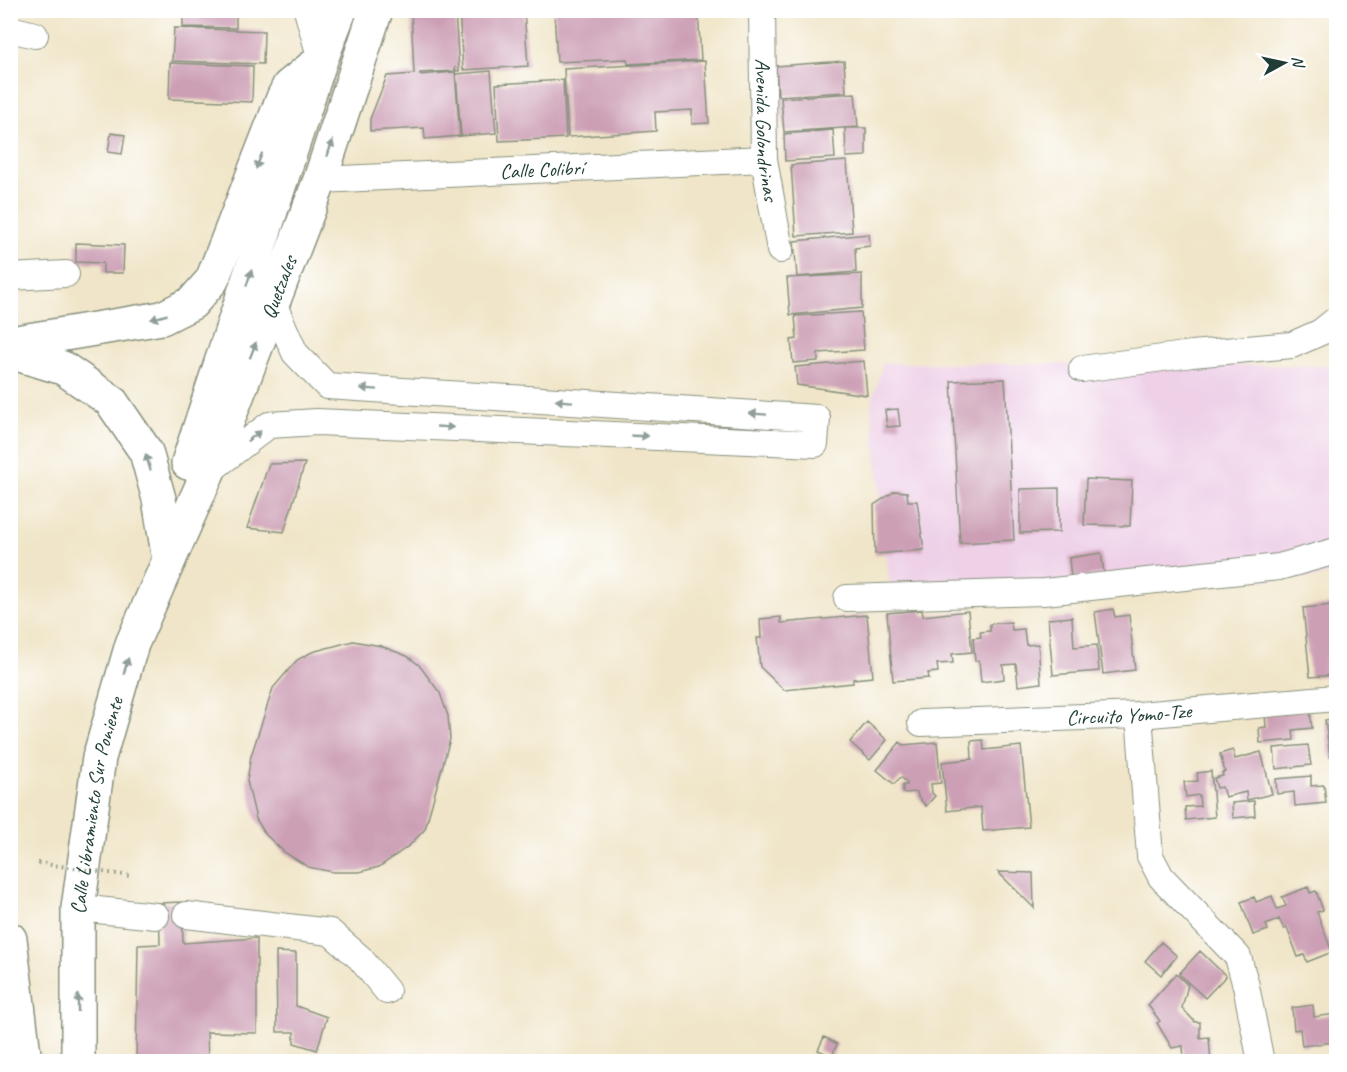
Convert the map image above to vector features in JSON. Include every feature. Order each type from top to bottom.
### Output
[{"type":"main road","name":"Quetzales","points":[[167,547],[321,60],[340,10]]},
{"type":"main road","name":"Quetzales","points":[[167,547],[208,472],[320,180],[376,10]]},
{"type":"main road","points":[[10,343],[162,318],[192,303],[212,280],[289,86],[321,60]]},
{"type":"main road","points":[[10,352],[63,368],[111,402],[146,452],[159,499],[167,547]]},
{"type":"main road","name":"Calle Libramiento Sur Poniente","points":[[78,1062],[78,908],[99,758],[132,644],[167,547]]},
{"type":"main road","points":[[10,939],[24,1046]]},
{"type":"street","points":[[308,10],[321,60]]},
{"type":"street","name":"Avenida Golondrinas","points":[[762,10],[764,159],[780,250]]},
{"type":"street","points":[[10,29],[35,35]]},
{"type":"street","name":"Calle Colibrí","points":[[320,180],[764,159]]},
{"type":"street","points":[[10,277],[66,274]]},
{"type":"street","points":[[208,472],[269,425],[317,422],[815,444],[817,418],[327,386],[294,352],[272,301]]},
{"type":"street","points":[[1082,369],[1192,354],[1292,345],[1321,332],[1336,320]]},
{"type":"street","points":[[599,404],[600,434]]},
{"type":"street","points":[[847,598],[1044,592],[1279,567],[1336,550]]},
{"type":"street","name":"Circuito Yomo-Tze","points":[[921,723],[1139,715],[1336,698]]},
{"type":"street","points":[[1139,715],[1150,856],[1161,877],[1238,957],[1261,1062]]},
{"type":"street","points":[[78,908],[156,916]]},
{"type":"street","points":[[186,915],[330,932],[360,958],[387,991]]},
{"type":"path","points":[[38,863],[131,876]]},
{"type":"shaded area","points":[[883,363],[1336,366],[1336,572],[1314,578],[891,597],[871,406]]},
{"type":"building","points":[[183,10],[236,10],[236,28],[183,27]]},
{"type":"building","points":[[411,10],[455,10],[459,71],[456,71],[455,67],[455,71],[420,73],[420,75],[455,72],[460,136],[425,139],[424,128],[370,131],[370,119],[387,76],[414,74]]},
{"type":"building","points":[[459,10],[524,10],[528,66],[463,70]]},
{"type":"building","points":[[554,10],[658,10],[658,17],[659,10],[698,10],[701,60],[628,64],[627,59],[557,62]]},
{"type":"building","points":[[174,28],[264,31],[263,64],[172,61]]},
{"type":"building","points":[[705,61],[709,123],[692,124],[692,110],[655,112],[656,131],[568,137],[564,69]]},
{"type":"building","points":[[844,61],[846,92],[778,96],[776,66]]},
{"type":"building","points":[[170,63],[253,66],[252,102],[169,99]]},
{"type":"building","points":[[491,71],[496,133],[461,136],[456,74]]},
{"type":"building","points":[[563,80],[566,138],[499,141],[496,84]]},
{"type":"building","points":[[855,93],[858,127],[784,132],[781,98]]},
{"type":"building","points":[[845,128],[866,128],[866,156],[846,157]]},
{"type":"building","points":[[833,130],[835,158],[785,161],[784,134]]},
{"type":"building","points":[[111,133],[125,135],[122,154],[108,152]]},
{"type":"building","points":[[847,161],[852,232],[796,236],[791,165]]},
{"type":"building","points":[[869,234],[870,246],[855,248],[856,272],[797,277],[794,241]]},
{"type":"building","points":[[76,243],[124,245],[123,273],[103,273],[103,263],[76,262]]},
{"type":"building","points":[[862,274],[862,308],[790,315],[787,278]]},
{"type":"building","points":[[861,312],[864,350],[818,353],[818,361],[793,363],[791,340],[797,339],[795,316]]},
{"type":"building","points":[[864,361],[867,395],[797,385],[795,367]]},
{"type":"building","points":[[1005,379],[1014,540],[960,543],[951,381]]},
{"type":"building","points":[[898,409],[900,426],[887,427],[885,410]]},
{"type":"building","points":[[305,463],[284,532],[247,528],[269,464]]},
{"type":"building","points":[[1086,479],[1132,481],[1130,526],[1084,525]]},
{"type":"building","points":[[1059,488],[1059,532],[1020,533],[1020,489]]},
{"type":"building","points":[[895,491],[907,492],[908,501],[917,501],[924,550],[875,554],[874,505]]},
{"type":"building","points":[[1101,553],[1104,573],[1071,578],[1069,558]]},
{"type":"building","points":[[1332,605],[1336,675],[1310,677],[1303,608]]},
{"type":"building","points":[[1113,609],[1115,617],[1129,615],[1135,670],[1103,674],[1095,612]]},
{"type":"building","points":[[922,610],[923,616],[968,611],[972,652],[952,654],[953,663],[937,664],[938,672],[928,673],[929,678],[893,681],[887,613]]},
{"type":"building","points":[[867,615],[873,677],[853,679],[853,683],[784,690],[760,667],[757,638],[761,638],[760,619],[781,617],[781,623]]},
{"type":"building","points":[[1072,617],[1074,647],[1097,645],[1099,671],[1053,675],[1048,619]]},
{"type":"building","points":[[1011,622],[1012,630],[1024,629],[1026,645],[1038,644],[1041,683],[1018,686],[1016,664],[1003,665],[1004,679],[981,682],[979,660],[975,661],[973,638],[981,637],[980,632],[990,631],[990,624]]},
{"type":"building","points":[[353,641],[381,646],[407,656],[419,665],[440,693],[448,716],[450,739],[425,829],[410,845],[379,867],[359,872],[333,872],[308,867],[284,852],[266,835],[256,819],[247,781],[251,756],[273,688],[297,660],[312,652]]},
{"type":"building","points":[[1310,710],[1312,728],[1293,730],[1294,740],[1260,743],[1259,728],[1266,727],[1265,714]]},
{"type":"building","points":[[1336,718],[1336,761],[1330,756],[1325,720]]},
{"type":"building","points":[[867,722],[887,740],[870,760],[850,742]]},
{"type":"building","points":[[983,740],[984,750],[1021,746],[1029,827],[983,831],[981,807],[947,811],[942,762],[972,759],[971,741]]},
{"type":"building","points":[[900,742],[903,745],[937,742],[941,783],[931,784],[932,793],[935,796],[926,806],[918,797],[917,792],[903,793],[903,785],[907,783],[901,777],[894,784],[877,770]]},
{"type":"building","points":[[1308,745],[1311,765],[1276,769],[1274,748]]},
{"type":"building","points":[[1233,750],[1235,759],[1261,752],[1272,794],[1247,800],[1246,792],[1225,797],[1222,787],[1217,788],[1214,778],[1223,776],[1222,773],[1225,772],[1220,754]]},
{"type":"building","points":[[1211,771],[1215,817],[1186,820],[1185,807],[1200,806],[1199,795],[1186,797],[1184,782],[1198,781],[1197,773]]},
{"type":"building","points":[[1311,776],[1311,786],[1324,785],[1326,803],[1295,806],[1294,792],[1277,794],[1276,779]]},
{"type":"building","points":[[1254,801],[1255,816],[1233,818],[1232,803]]},
{"type":"building","points":[[998,872],[1033,873],[1034,908]]},
{"type":"building","points":[[1308,887],[1310,893],[1316,891],[1323,910],[1317,912],[1332,952],[1307,962],[1304,955],[1298,957],[1287,928],[1284,929],[1279,919],[1266,925],[1268,930],[1253,935],[1241,902],[1254,897],[1256,902],[1272,896],[1277,909],[1286,906],[1282,897]]},
{"type":"building","points":[[182,902],[183,943],[257,938],[257,1033],[207,1032],[208,1062],[136,1062],[138,945],[160,944],[159,903]]},
{"type":"building","points":[[1161,942],[1177,956],[1161,975],[1145,961]]},
{"type":"building","points":[[1200,951],[1226,976],[1205,998],[1179,974]]},
{"type":"building","points":[[276,952],[296,953],[296,1006],[327,1017],[317,1050],[294,1043],[294,1032],[277,1032]]},
{"type":"building","points":[[1176,974],[1188,985],[1182,1008],[1195,1022],[1200,1022],[1200,1038],[1209,1037],[1211,1062],[1184,1062],[1183,1046],[1172,1048],[1157,1023],[1160,1021],[1148,1005]]},
{"type":"building","points":[[1313,1005],[1314,1017],[1336,1014],[1336,1029],[1332,1030],[1334,1042],[1302,1046],[1300,1029],[1294,1030],[1292,1008]]},
{"type":"building","points":[[824,1037],[837,1044],[832,1056],[818,1050]]}]
